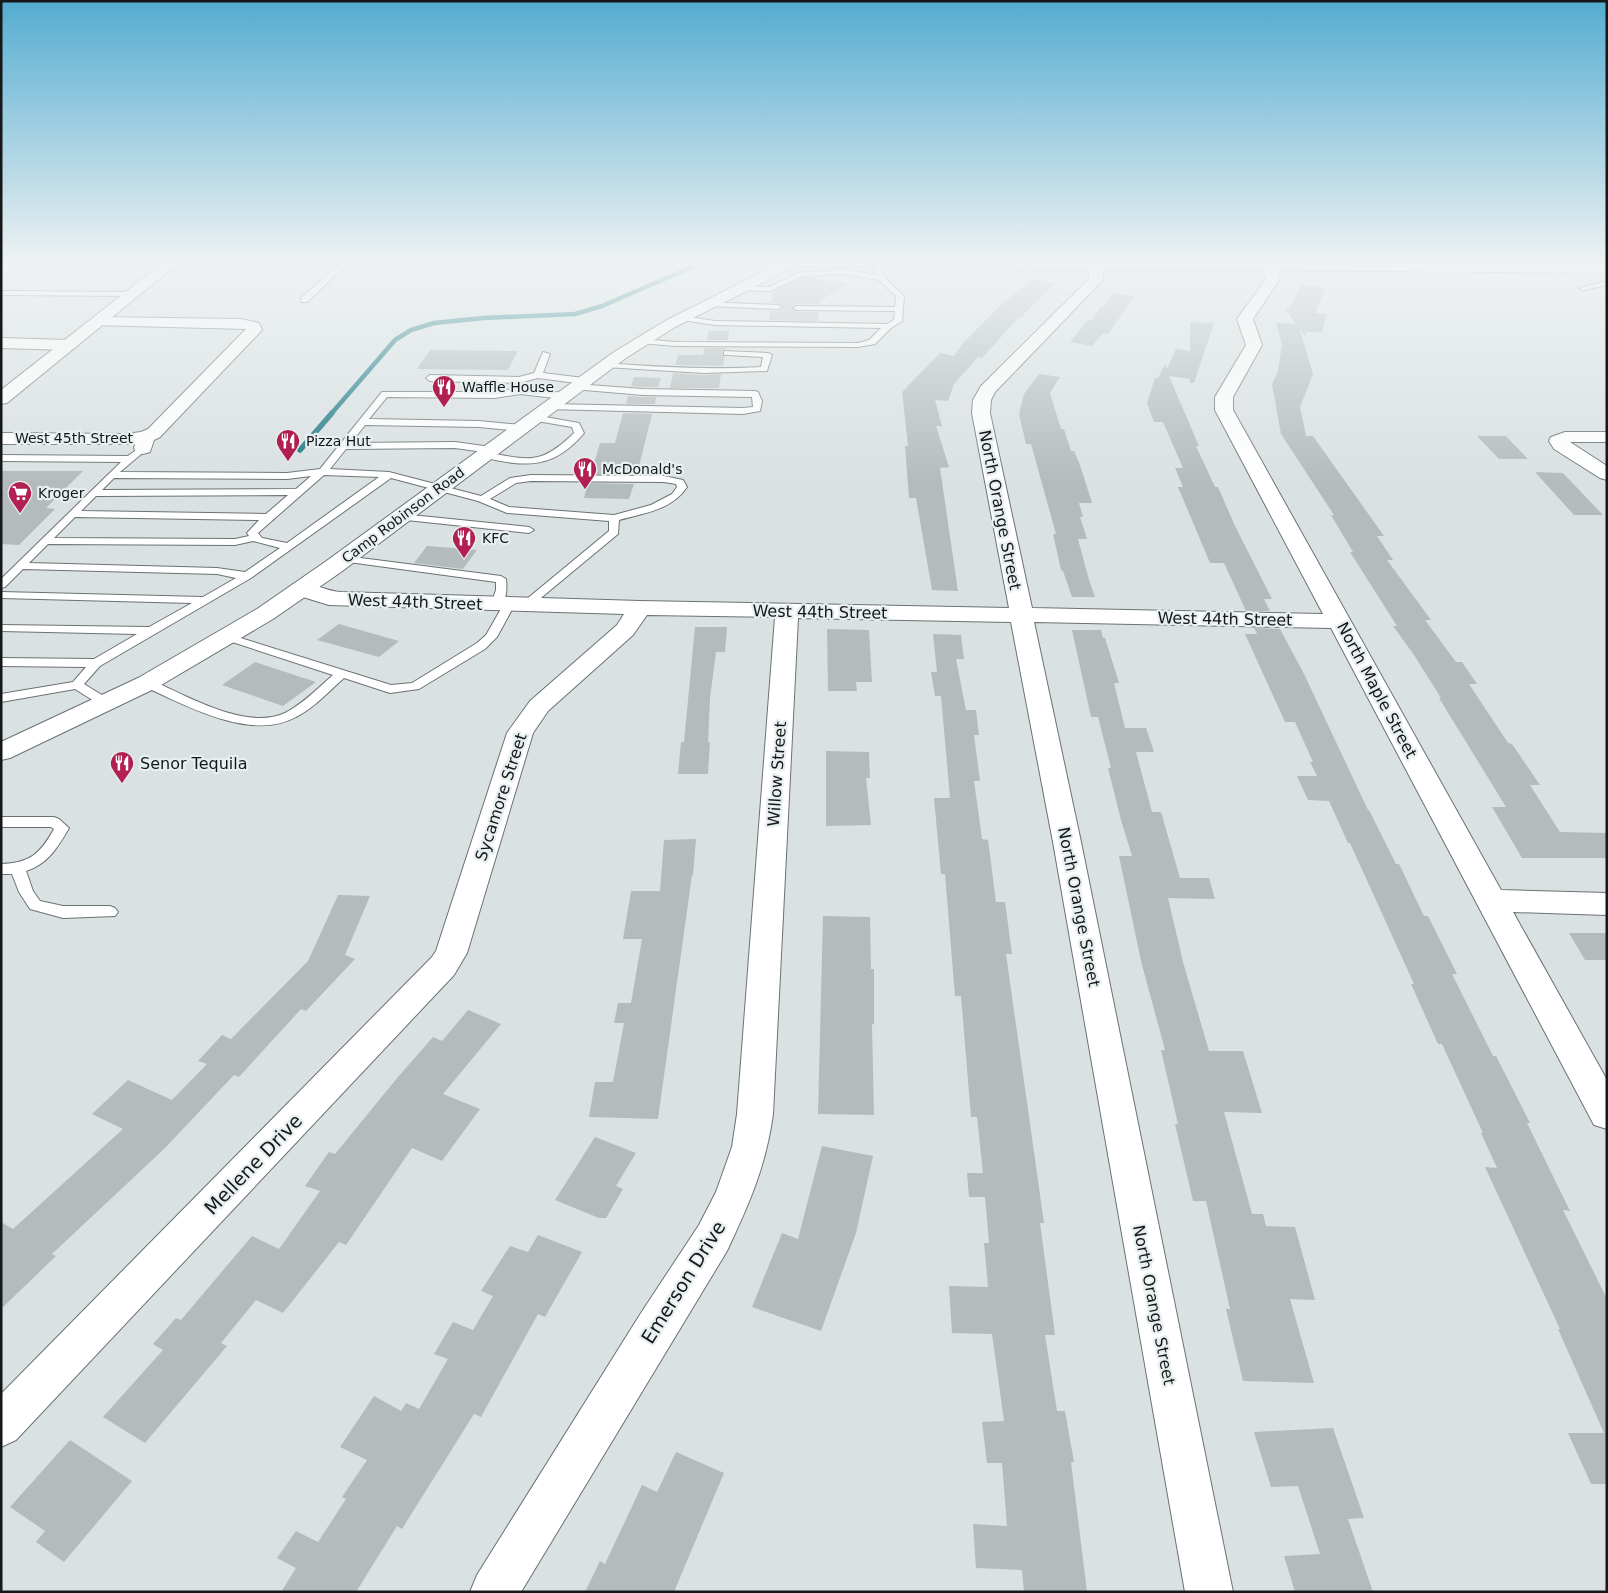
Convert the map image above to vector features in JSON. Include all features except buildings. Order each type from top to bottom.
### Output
[{"type":"street","points":[[4,395],[80,335]]},
{"type":"street","points":[[140,448],[249,335]]},
{"type":"street","name":"Camp Robinson Road","points":[[1,752],[147,683],[227,637],[345,559],[605,366],[651,335]]},
{"type":"street","name":"North Orange Street","points":[[1041,335],[987,390],[982,400],[981,413],[1072,871],[1209,1592]]},
{"type":"street","name":"North Maple Street","points":[[1250,335],[1254,345],[1224,397],[1224,410],[1607,1114]]},
{"type":"street","points":[[1,343],[69,344]]},
{"type":"street","points":[[1607,437],[1560,438],[1558,441],[1607,474]]},
{"type":"street","name":"West 45th Street","points":[[1,438],[126,440],[140,448]]},
{"type":"street","name":"West 44th Street","points":[[301,589],[341,600],[640,608],[1340,621]]},
{"type":"street","name":"Sycamore Street","points":[[473,884],[520,733],[530,716],[625,630],[640,608]]},
{"type":"street","name":"Willow Street","points":[[766,937],[787,611]]},
{"type":"street","name":"Mellene Drive","points":[[1,1425],[443,966],[452,953],[473,884]]},
{"type":"street","points":[[1491,901],[1607,904]]},
{"type":"street","name":"Emerson Drive","points":[[494,1592],[651,1335],[713,1238],[734,1195],[750,1147],[755,1114],[766,937]]},
{"type":"lane","points":[[821,344],[830,339],[831,335]]},
{"type":"lane","points":[[635,345],[866,344],[872,342],[879,335]]},
{"type":"lane","points":[[698,344],[702,336]]},
{"type":"lane","points":[[605,366],[641,369],[737,371],[764,369],[768,355],[648,351],[635,345]]},
{"type":"lane","points":[[538,375],[546,354]]},
{"type":"lane","points":[[430,378],[519,380],[538,375]]},
{"type":"lane","points":[[343,446],[455,445],[535,463],[551,458],[579,433],[576,425],[555,403],[538,375]]},
{"type":"lane","points":[[288,546],[258,540],[252,533],[268,517],[323,472],[362,422],[385,394],[495,395],[520,391],[555,403],[743,411],[758,409],[758,401],[755,394],[643,392],[555,403],[479,424],[362,422]]},
{"type":"lane","points":[[1,458],[140,448]]},
{"type":"lane","points":[[1,585],[140,448]]},
{"type":"lane","points":[[111,475],[287,476],[323,472],[389,475],[442,487],[507,510],[614,518],[655,507],[676,496],[682,488],[680,482],[664,479],[531,478],[512,480],[482,500]]},
{"type":"lane","points":[[1,698],[77,685],[96,662],[247,576],[389,475]]},
{"type":"lane","points":[[93,493],[298,492]]},
{"type":"lane","points":[[72,514],[268,517]]},
{"type":"lane","points":[[401,517],[529,530]]},
{"type":"lane","points":[[227,637],[390,689],[415,686],[481,646],[491,637],[511,604],[614,532],[614,518]]},
{"type":"lane","points":[[45,541],[235,542],[256,538]]},
{"type":"lane","points":[[345,559],[501,579],[502,590],[511,604]]},
{"type":"lane","points":[[20,566],[217,571],[247,576]]},
{"type":"lane","points":[[1,595],[205,600]]},
{"type":"lane","points":[[1,628],[150,631]]},
{"type":"lane","points":[[1,662],[96,662]]},
{"type":"lane","points":[[147,683],[210,711],[246,722],[274,720],[290,716],[342,674]]},
{"type":"lane","points":[[77,685],[106,703]]},
{"type":"lane","points":[[1,822],[54,822],[62,828],[52,846],[35,864],[18,870],[1,869]]},
{"type":"lane","points":[[18,870],[26,892],[35,905],[63,912],[110,912]]},
{"type":"waterway","points":[[331,414],[395,340],[402,335]]},
{"type":"waterway","points":[[300,450],[332,413]]},
{"type":"place","name":"Waffle House","points":[[444,408]]},
{"type":"place","name":"Pizza Hut","points":[[288,462]]},
{"type":"place","name":"McDonald's","points":[[585,490]]},
{"type":"place","name":"Kroger","points":[[20,514]]},
{"type":"place","name":"KFC","points":[[464,559]]},
{"type":"place","name":"Senor Tequila","points":[[122,784]]}]
